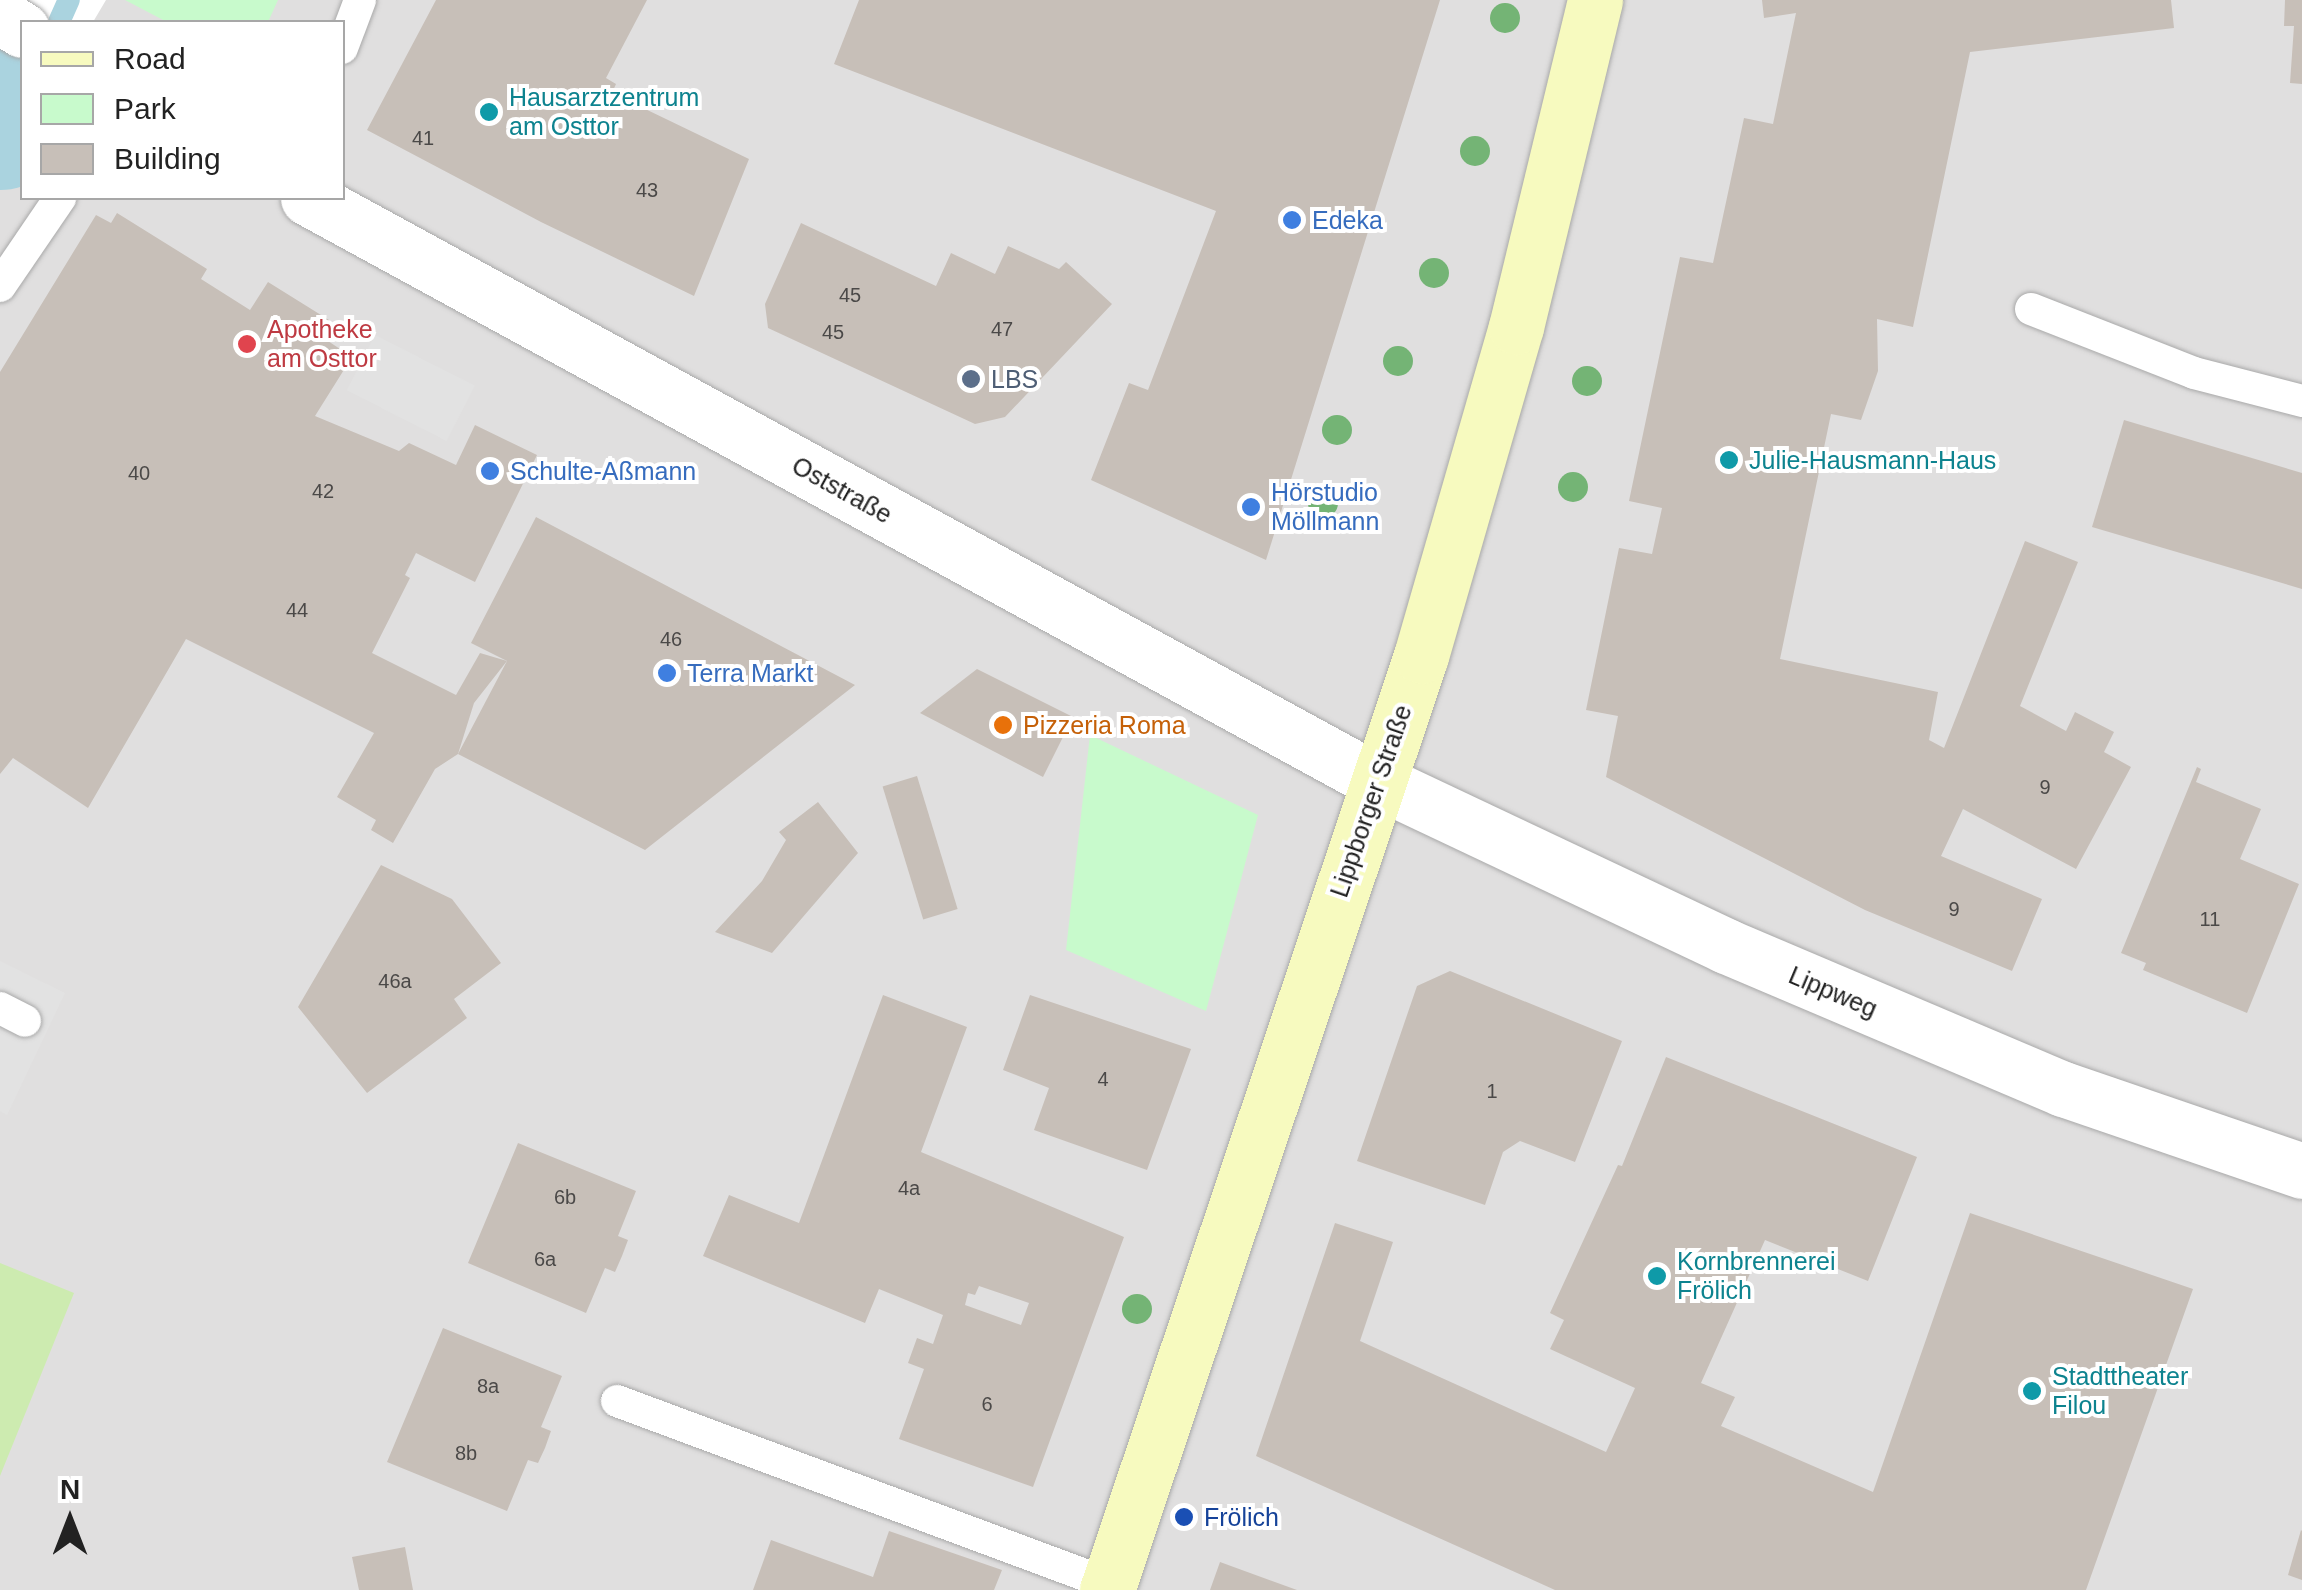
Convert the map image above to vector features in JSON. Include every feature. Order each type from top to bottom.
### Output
[{"type":"main road","name":"Lippborger Straße","points":[[1108,1587],[1422,656],[1516,327],[1596,0]]},
{"type":"street","name":"Oststraße","points":[[312,200],[1378,780]]},
{"type":"street","name":"Lippweg","points":[[1378,780],[1726,946],[2063,1089],[2302,1171]]},
{"type":"lane","points":[[345,40],[360,0]]},
{"type":"lane","points":[[0,286],[59,200]]},
{"type":"lane","points":[[2031,309],[2194,373],[2302,400]]},
{"type":"lane","points":[[617,1401],[1108,1587]]},
{"type":"shaded area","points":[[0,0],[2302,0],[2302,1590],[0,1590]]},
{"type":"shaded area","points":[[375,335],[475,386],[447,441],[347,390]]},
{"type":"shaded area","points":[[0,961],[65,993],[7,1115],[0,1111]]},
{"type":"green space","points":[[125,0],[278,0],[269,20],[163,20]]},
{"type":"green space","points":[[1090,735],[1258,815],[1206,1011],[1066,950]]},
{"type":"green space","points":[[0,1263],[74,1293],[0,1476]]},
{"type":"pier","points":[[30,0],[106,0],[94,20],[20,20],[20,129],[0,114],[0,52]]},
{"type":"building","name":"Hausarztzentrum am Osttor","points":[[436,0],[647,0],[606,78],[616,84],[612,93],[749,159],[694,296],[541,222],[367,130]]},
{"type":"building","name":"Edeka","points":[[859,0],[1440,0],[1266,560],[1091,480],[1129,383],[1148,390],[1216,211],[834,64]]},
{"type":"building","name":"Julie-Hausmann-Haus","points":[[1762,0],[2171,0],[2174,28],[1970,52],[1913,327],[1877,319],[1878,371],[1861,420],[1831,414],[1780,659],[1938,692],[1929,740],[1944,748],[2025,541],[2078,562],[2020,706],[2066,731],[2075,712],[2114,732],[2104,752],[2131,767],[2076,869],[1963,809],[1941,856],[2042,899],[2012,971],[1865,910],[1606,777],[1618,716],[1586,710],[1619,548],[1652,554],[1662,508],[1629,501],[1680,257],[1713,263],[1744,118],[1773,124],[1796,13],[1764,18]]},
{"type":"building","points":[[2285,0],[2302,0],[2302,84],[2290,83],[2294,26],[2284,26]]},
{"type":"building","points":[[117,213],[207,269],[201,279],[250,310],[268,282],[329,320],[319,335],[352,357],[315,416],[399,451],[409,443],[456,465],[475,425],[537,455],[475,582],[416,553],[405,575],[410,578],[372,653],[456,695],[480,653],[507,661],[474,703],[458,754],[435,769],[393,843],[371,830],[376,820],[337,797],[374,733],[186,639],[88,808],[13,758],[0,774],[0,372],[96,215],[111,223]]},
{"type":"building","points":[[801,223],[936,286],[951,253],[995,274],[1008,246],[1059,269],[1066,262],[1112,304],[1005,417],[975,424],[768,328],[765,304]]},
{"type":"building","points":[[2124,420],[2302,473],[2302,589],[2092,527]]},
{"type":"building","name":"Terra Markt","points":[[536,517],[855,685],[645,850],[458,754],[507,661],[471,643]]},
{"type":"building","points":[[977,669],[1073,717],[1043,777],[920,713]]},
{"type":"building","points":[[2197,767],[2201,769],[2196,782],[2261,809],[2240,859],[2299,884],[2247,1013],[2143,970],[2146,963],[2121,953]]},
{"type":"building","points":[[917,776],[958,909],[923,919],[883,787]]},
{"type":"building","points":[[818,802],[858,853],[772,953],[715,932],[762,881],[786,840],[779,832]]},
{"type":"building","points":[[381,865],[452,899],[501,963],[454,999],[467,1018],[367,1093],[298,1007]]},
{"type":"building","points":[[1450,971],[1622,1041],[1575,1162],[1520,1141],[1503,1152],[1485,1205],[1357,1161],[1417,986]]},
{"type":"building","points":[[883,995],[967,1027],[921,1152],[1124,1237],[1033,1487],[899,1439],[924,1369],[908,1363],[917,1338],[933,1344],[943,1315],[879,1289],[865,1323],[703,1256],[729,1195],[799,1223]],"holes":[[[979,1286],[1029,1303],[1021,1325],[965,1305],[968,1293],[975,1295]]]},
{"type":"building","points":[[1030,995],[1191,1049],[1147,1170],[1034,1130],[1049,1088],[1003,1070]]},
{"type":"building","points":[[1666,1057],[1917,1157],[1868,1281],[1765,1240],[1701,1383],[1735,1397],[1721,1426],[1873,1492],[1970,1213],[2193,1289],[2086,1590],[1555,1590],[1256,1456],[1335,1223],[1393,1242],[1360,1341],[1606,1452],[1635,1388],[1550,1349],[1564,1320],[1550,1313],[1618,1165],[1622,1166]]},
{"type":"building","points":[[518,1143],[636,1191],[618,1236],[628,1240],[622,1256],[615,1272],[605,1268],[586,1313],[468,1263]]},
{"type":"building","points":[[443,1328],[562,1376],[541,1427],[551,1431],[545,1448],[538,1463],[528,1460],[507,1511],[387,1462]]},
{"type":"building","points":[[889,1531],[1002,1570],[994,1590],[753,1590],[771,1540],[873,1577]]},
{"type":"building","points":[[2302,1531],[2302,1580],[2288,1575]]},
{"type":"building","points":[[405,1547],[413,1590],[359,1590],[352,1557]]},
{"type":"building","points":[[1220,1562],[1297,1590],[1210,1590]]},
{"type":"waterway","points":[[60,20],[69,0]]},
{"type":"waterway","points":[[0,122],[20,95]]},
{"type":"place","name":"Hausarztzentrum am Osttor","points":[[489,112]]},
{"type":"place","name":"Edeka","points":[[1292,220]]},
{"type":"place","name":"Apotheke am Osttor","points":[[247,344]]},
{"type":"place","name":"LBS","points":[[971,379]]},
{"type":"place","name":"Julie-Hausmann-Haus","points":[[1729,460]]},
{"type":"place","name":"Schulte-Aßmann","points":[[490,471]]},
{"type":"place","name":"Hörstudio Möllmann","points":[[1251,507]]},
{"type":"place","name":"Terra Markt","points":[[667,673]]},
{"type":"place","name":"Pizzeria Roma","points":[[1003,725]]},
{"type":"place","name":"Kornbrennerei Frölich","points":[[1657,1276]]},
{"type":"place","name":"Stadttheater Filou","points":[[2032,1391]]},
{"type":"place","name":"Frölich","points":[[1184,1517]]}]
